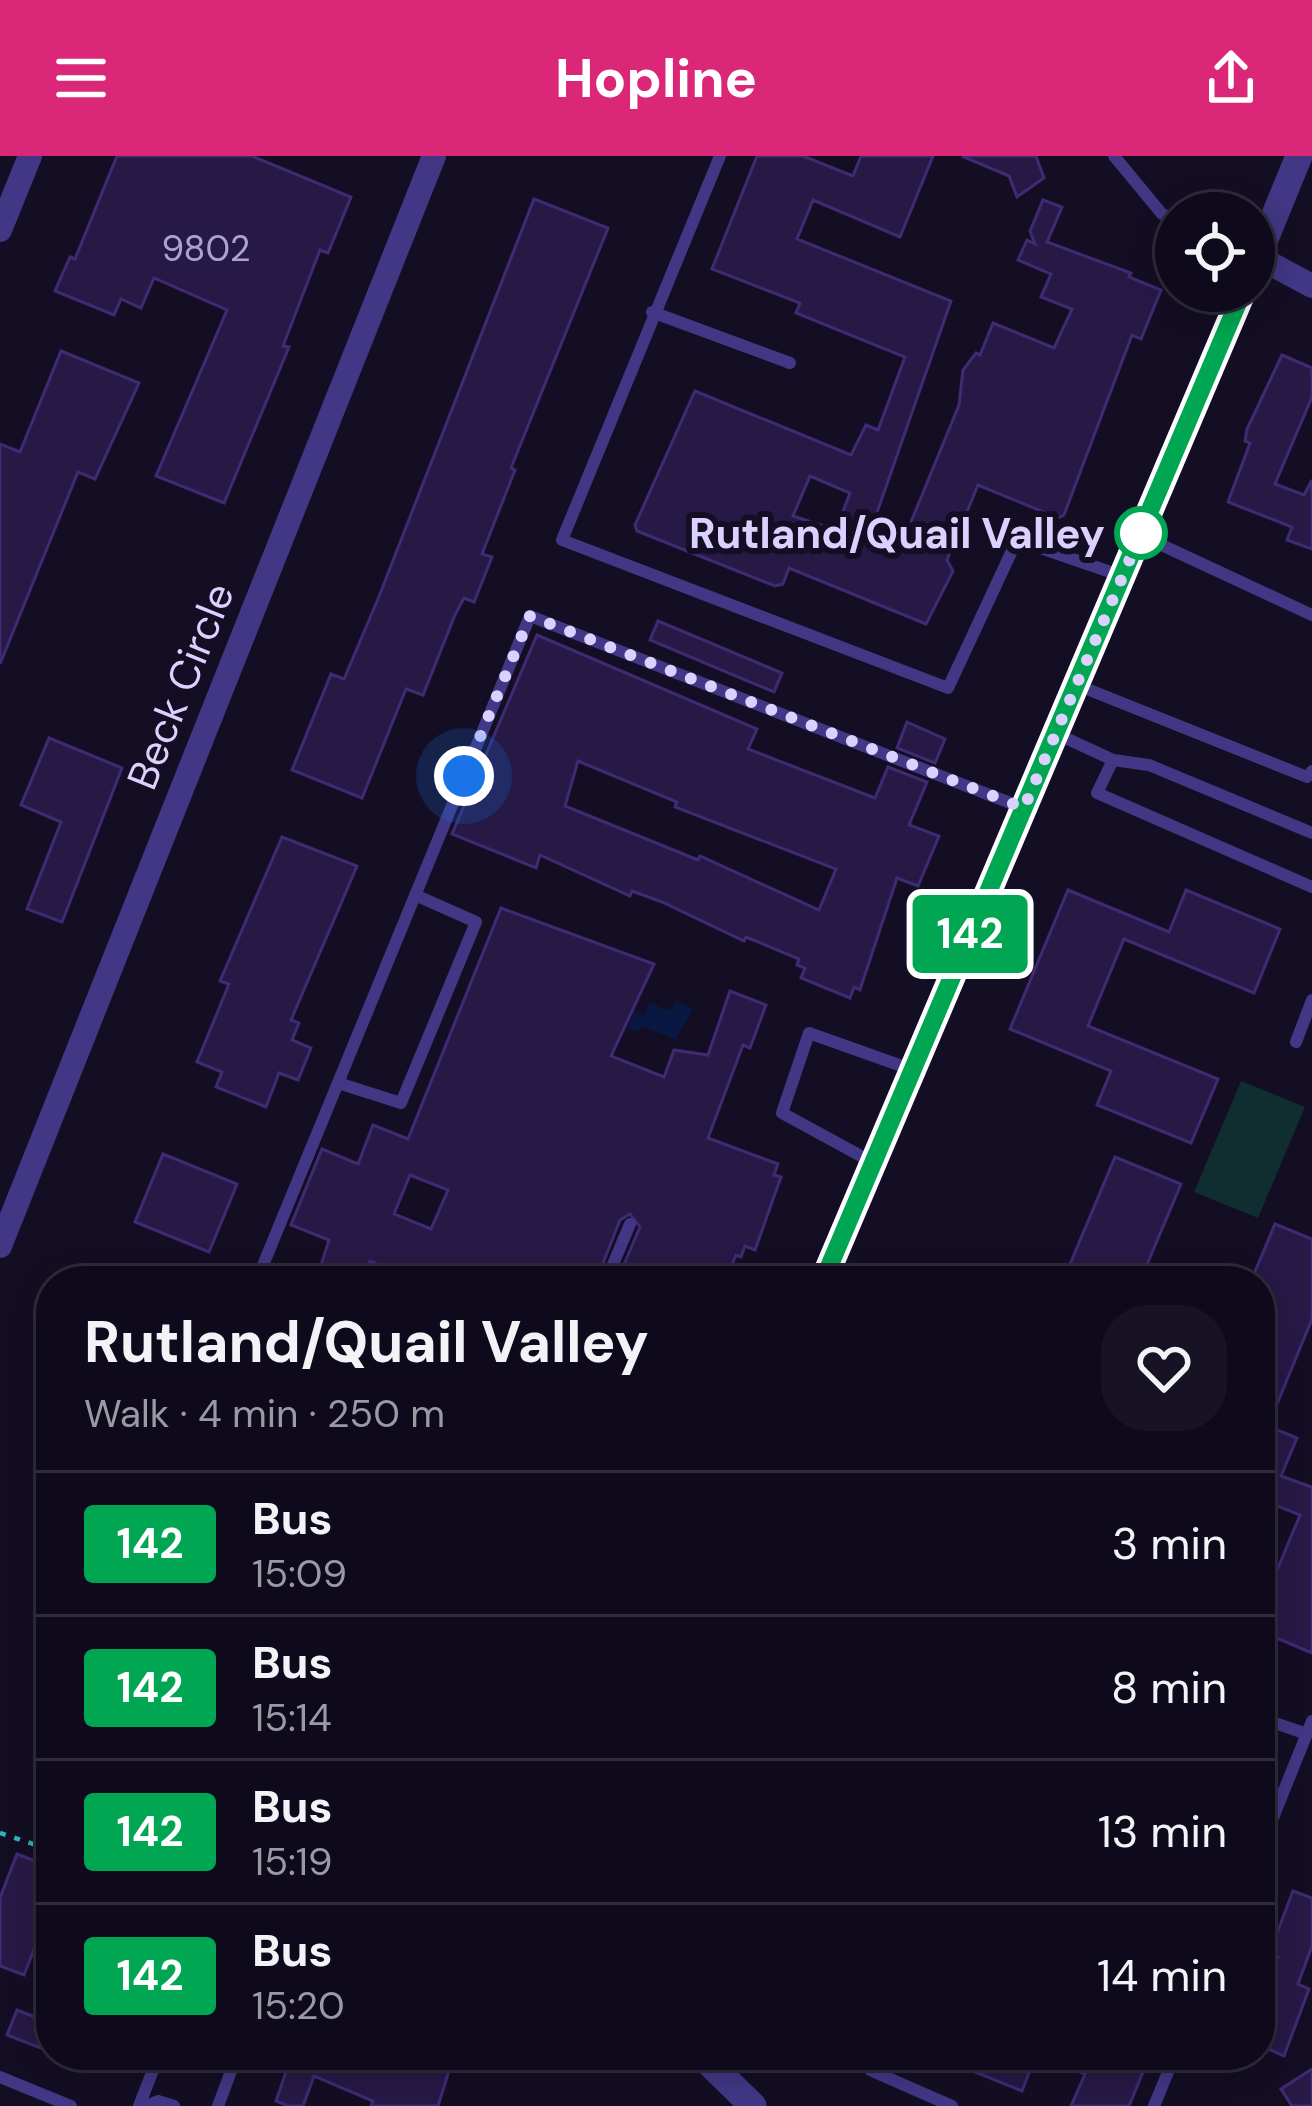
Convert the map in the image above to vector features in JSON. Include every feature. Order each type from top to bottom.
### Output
[{"type":"street","points":[[0,230],[30,156]]},
{"type":"street","name":"Beck Circle","points":[[0,1246],[434,156]]},
{"type":"street","points":[[1275,212],[1299,156]]},
{"type":"street","points":[[1275,268],[1312,286]]},
{"type":"street","points":[[830,1266],[1235,312]]},
{"type":"street","points":[[716,2070],[753,2106]]},
{"type":"lane","points":[[720,156],[562,540],[948,688],[1018,540],[1123,576]]},
{"type":"lane","points":[[1114,156],[1155,206]]},
{"type":"lane","points":[[652,312],[790,363]]},
{"type":"lane","points":[[1140,536],[1312,615]]},
{"type":"lane","points":[[263,1266],[530,616],[1024,808]]},
{"type":"lane","points":[[1076,685],[1307,777],[1312,771]]},
{"type":"lane","points":[[1056,733],[1113,760],[1149,765],[1312,833]]},
{"type":"lane","points":[[1113,760],[1097,793],[1312,887]]},
{"type":"lane","points":[[338,1083],[401,1103],[476,922],[415,895]]},
{"type":"lane","points":[[1296,1042],[1312,1000]]},
{"type":"lane","points":[[873,1163],[782,1113],[809,1033],[913,1070]]},
{"type":"lane","points":[[612,1266],[630,1224]]},
{"type":"lane","points":[[1275,1721],[1309,1727],[1275,1812]]},
{"type":"lane","points":[[142,2106],[154,2070]]},
{"type":"lane","points":[[218,2106],[231,2070]]},
{"type":"lane","points":[[870,2070],[952,2106]]},
{"type":"lane","points":[[1154,2106],[1169,2070]]},
{"type":"lane","points":[[0,2077],[71,2106]]},
{"type":"lane","points":[[142,2106],[158,2101],[174,2106]]},
{"type":"path","points":[[0,1833],[36,1845]]},
{"type":"green space","points":[[1241,1081],[1305,1107],[1258,1218],[1194,1192]]},
{"type":"water","points":[[675,1001],[693,1009],[675,1039],[642,1026],[639,1032],[628,1028],[634,1011],[645,1015],[649,1003],[671,1011]]},
{"type":"building","points":[[117,156],[252,156],[351,197],[328,253],[320,250],[283,346],[289,347],[224,503],[156,476],[227,310],[154,278],[141,308],[121,299],[114,315],[55,291],[70,257],[75,259]]},
{"type":"building","points":[[757,156],[803,156],[853,176],[861,156],[933,156],[900,237],[813,200],[797,239],[951,301],[866,544],[897,556],[959,405],[963,370],[976,353],[980,355],[993,323],[1054,348],[1072,309],[1041,297],[1051,274],[1018,260],[1027,240],[1035,244],[1030,231],[1043,200],[1062,207],[1047,242],[1131,273],[1129,277],[1155,288],[1155,305],[1141,339],[1132,335],[1064,515],[1058,518],[978,485],[947,560],[953,571],[926,624],[789,568],[783,584],[775,586],[637,531],[635,525],[695,391],[851,455],[866,425],[878,430],[905,357],[796,313],[800,303],[712,269]],"holes":[[[810,476],[850,493],[836,530],[793,516]]]},
{"type":"building","points":[[962,156],[1036,156],[1044,178],[1017,197],[1009,176]]},
{"type":"building","points":[[534,199],[608,228],[511,468],[515,470],[482,554],[492,557],[474,602],[464,598],[423,695],[406,689],[362,798],[292,770],[331,674],[344,679],[378,599]]},
{"type":"building","points":[[61,351],[139,383],[95,479],[78,472],[0,664],[0,444],[20,452]]},
{"type":"building","points":[[1282,355],[1312,368],[1312,397],[1275,484],[1304,495],[1312,480],[1312,549],[1287,540],[1292,527],[1228,502],[1250,443],[1245,441],[1247,429]]},
{"type":"building","points":[[658,621],[782,673],[774,692],[650,640]]},
{"type":"building","points":[[537,635],[757,729],[748,749],[875,798],[888,767],[927,782],[909,825],[939,836],[918,886],[897,878],[860,990],[854,987],[850,998],[801,978],[805,968],[797,965],[799,959],[746,937],[744,941],[662,902],[632,891],[630,896],[540,855],[536,868],[452,834]],"holes":[[[578,761],[677,802],[675,807],[836,869],[819,910],[700,856],[698,860],[565,806]]]},
{"type":"building","points":[[907,722],[945,739],[935,763],[897,748]]},
{"type":"building","points":[[49,738],[122,768],[62,922],[27,909],[61,822],[21,805]]},
{"type":"building","points":[[282,837],[357,866],[291,1020],[299,1023],[292,1040],[311,1048],[298,1080],[279,1073],[266,1107],[216,1087],[222,1072],[197,1062],[229,984],[220,981]]},
{"type":"building","points":[[1068,890],[1169,932],[1186,890],[1280,929],[1254,993],[1124,939],[1088,1026],[1218,1079],[1191,1143],[1097,1105],[1111,1071],[1010,1029]]},
{"type":"building","points":[[501,908],[654,964],[611,1056],[664,1077],[674,1050],[708,1055],[730,991],[766,1005],[750,1048],[743,1045],[708,1138],[778,1164],[774,1175],[781,1177],[755,1250],[745,1246],[731,1266],[623,1266],[640,1227],[630,1214],[620,1220],[602,1266],[382,1266],[370,1261],[368,1266],[321,1266],[329,1240],[291,1225],[322,1149],[358,1164],[373,1125],[408,1139]],"holes":[[[410,1175],[448,1190],[431,1229],[394,1214]]]},
{"type":"building","points":[[163,1154],[237,1184],[209,1252],[135,1222]]},
{"type":"building","points":[[1115,1157],[1181,1184],[1146,1266],[1069,1266]]},
{"type":"building","points":[[1275,1224],[1312,1239],[1312,1319],[1275,1409],[1275,1266],[1257,1266]]},
{"type":"building","points":[[1275,1429],[1297,1438],[1281,1476],[1312,1487],[1312,1653],[1275,1637],[1275,1575],[1300,1515],[1275,1505]]},
{"type":"building","points":[[17,1854],[36,1861],[36,1944],[24,1975],[0,1966],[0,1898]]},
{"type":"building","points":[[1293,1891],[1312,1898],[1312,1946],[1298,1984],[1309,1989],[1284,2056],[1275,2052],[1275,1938]]},
{"type":"building","points":[[17,2010],[36,2017],[36,2046],[7,2035]]},
{"type":"building","points":[[1312,2069],[1312,2106],[1292,2106],[1281,2089]]},
{"type":"building","points":[[287,2070],[449,2070],[438,2106],[371,2106],[373,2101],[314,2076],[303,2106],[276,2101]]},
{"type":"building","points":[[970,2070],[1030,2070],[1022,2091]]},
{"type":"building","points":[[1076,2070],[1144,2070],[1129,2106],[1071,2106],[1085,2074]]},
{"type":"bus line","name":"142","points":[[829,1266],[1234,312]]},
{"type":"place","name":"Rutland/Quail Valley","points":[[1141,533]]},
{"type":"route","points":[[464,776],[530,616],[1024,808],[1141,533]]}]
